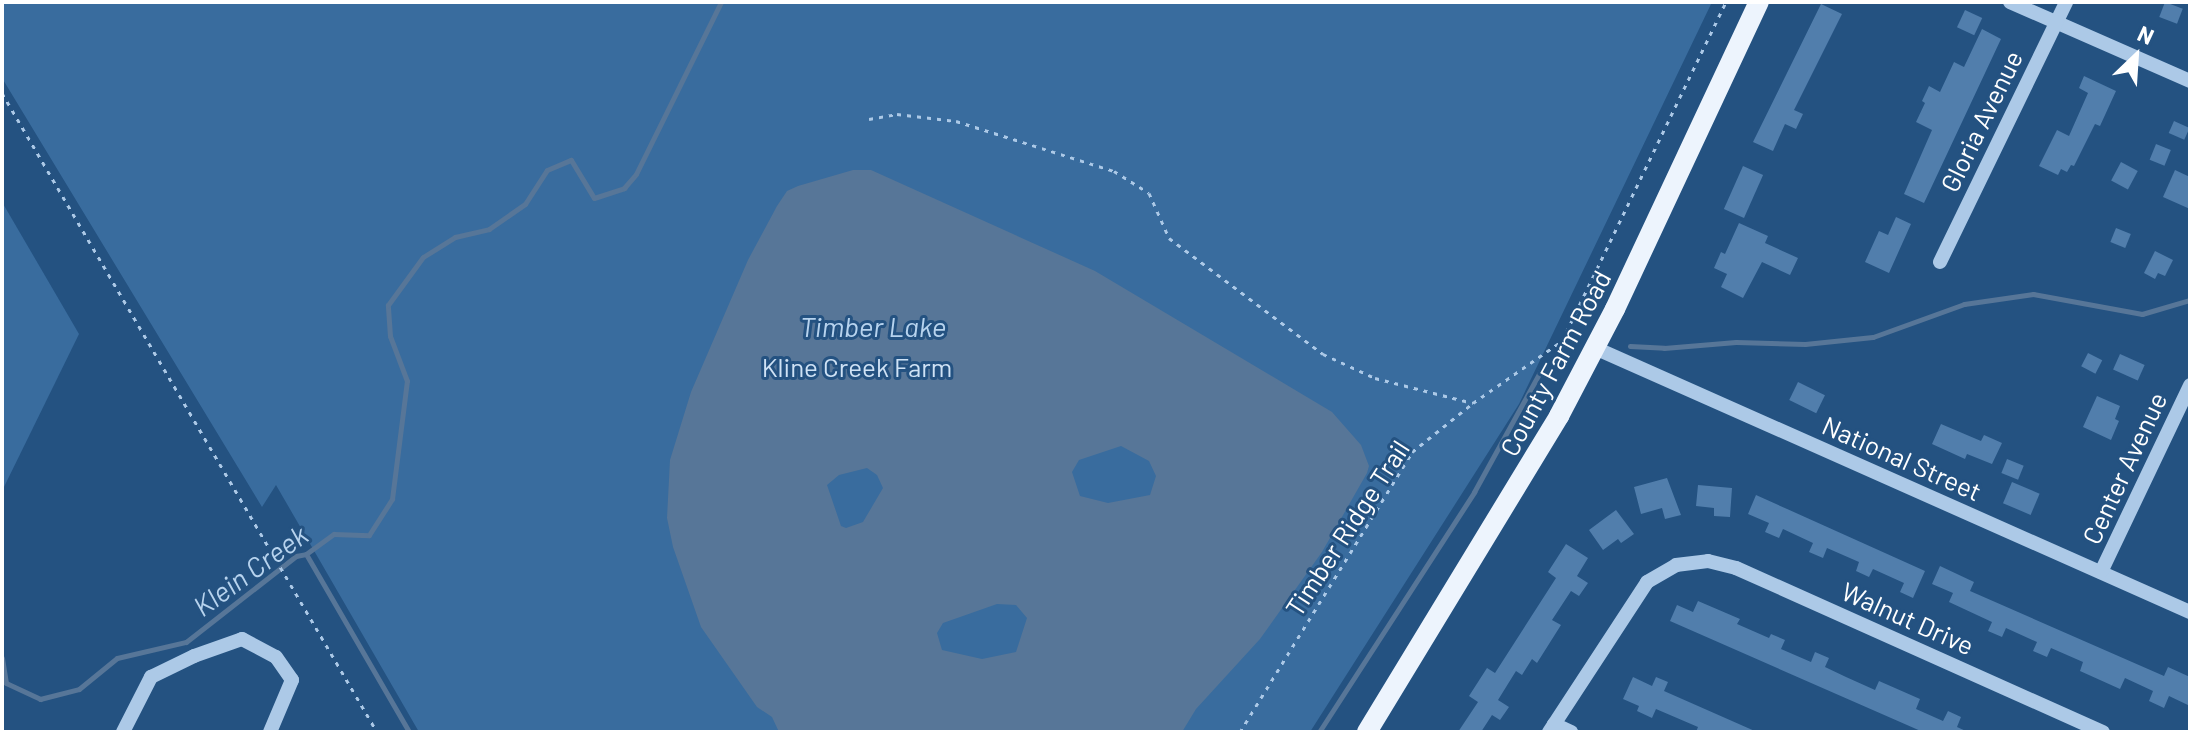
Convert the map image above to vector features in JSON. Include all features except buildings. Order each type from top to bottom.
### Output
[{"type":"main road","name":"County Farm Road","points":[[1367,732],[1509,504],[1595,348],[1759,2]]},
{"type":"street","points":[[2010,2],[2190,81]]},
{"type":"street","name":"Gloria Avenue","points":[[1940,262],[2066,2]]},
{"type":"street","name":"National Street","points":[[1595,348],[2190,612]]},
{"type":"street","name":"Center Avenue","points":[[2101,572],[2190,385]]},
{"type":"street","name":"Walnut Drive","points":[[1551,728],[1647,582],[1662,571],[1691,561],[1736,568],[2103,732]]},
{"type":"street","points":[[123,732],[151,677],[194,656],[242,639],[276,657],[292,680],[270,732]]},
{"type":"street","points":[[1551,728],[1571,732]]},
{"type":"path","name":"Timber Ridge Trail","points":[[1240,732],[1412,452],[1473,403],[1562,341],[1726,2]]},
{"type":"path","points":[[2,93],[377,732]]},
{"type":"path","points":[[869,119],[897,114],[956,121],[1114,171],[1149,193],[1169,238],[1323,354],[1375,378],[1473,403]]},
{"type":"green space","name":"Kline Creek Farm","points":[[2,2],[1712,2],[1519,404],[1310,732],[419,732],[276,485],[262,507],[2,78]]},
{"type":"green space","points":[[2,202],[79,334],[2,491]]},
{"type":"water","name":"Timber Lake","points":[[853,170],[871,170],[1095,271],[1332,412],[1361,445],[1369,466],[1367,473],[1322,552],[1260,639],[1196,709],[1182,732],[779,732],[772,717],[757,707],[701,627],[673,547],[667,518],[670,460],[691,392],[748,260],[787,191]],"holes":[[[1121,446],[1149,461],[1156,476],[1150,495],[1108,503],[1080,496],[1072,472],[1079,460]],[[867,468],[877,475],[883,488],[863,522],[846,528],[841,526],[827,485],[839,475]],[[997,604],[1016,605],[1027,618],[1016,652],[982,659],[942,650],[937,633],[943,623]]]},
{"type":"waterway","name":"Klein Creek","points":[[2,658],[6,683],[40,699],[79,689],[117,658],[186,642],[296,556],[306,554],[334,534],[369,535],[392,499],[407,381],[390,336],[388,305],[423,257],[455,237],[489,229],[525,204],[547,170],[571,160],[594,198],[624,188],[636,174],[721,2]]},
{"type":"waterway","points":[[1630,346],[1664,348],[1736,342],[1805,344],[1873,337],[1964,304],[2033,294],[2142,314],[2190,300]]},
{"type":"waterway","points":[[1319,732],[1474,492],[1541,370]]},
{"type":"waterway","points":[[306,554],[409,732]]}]
